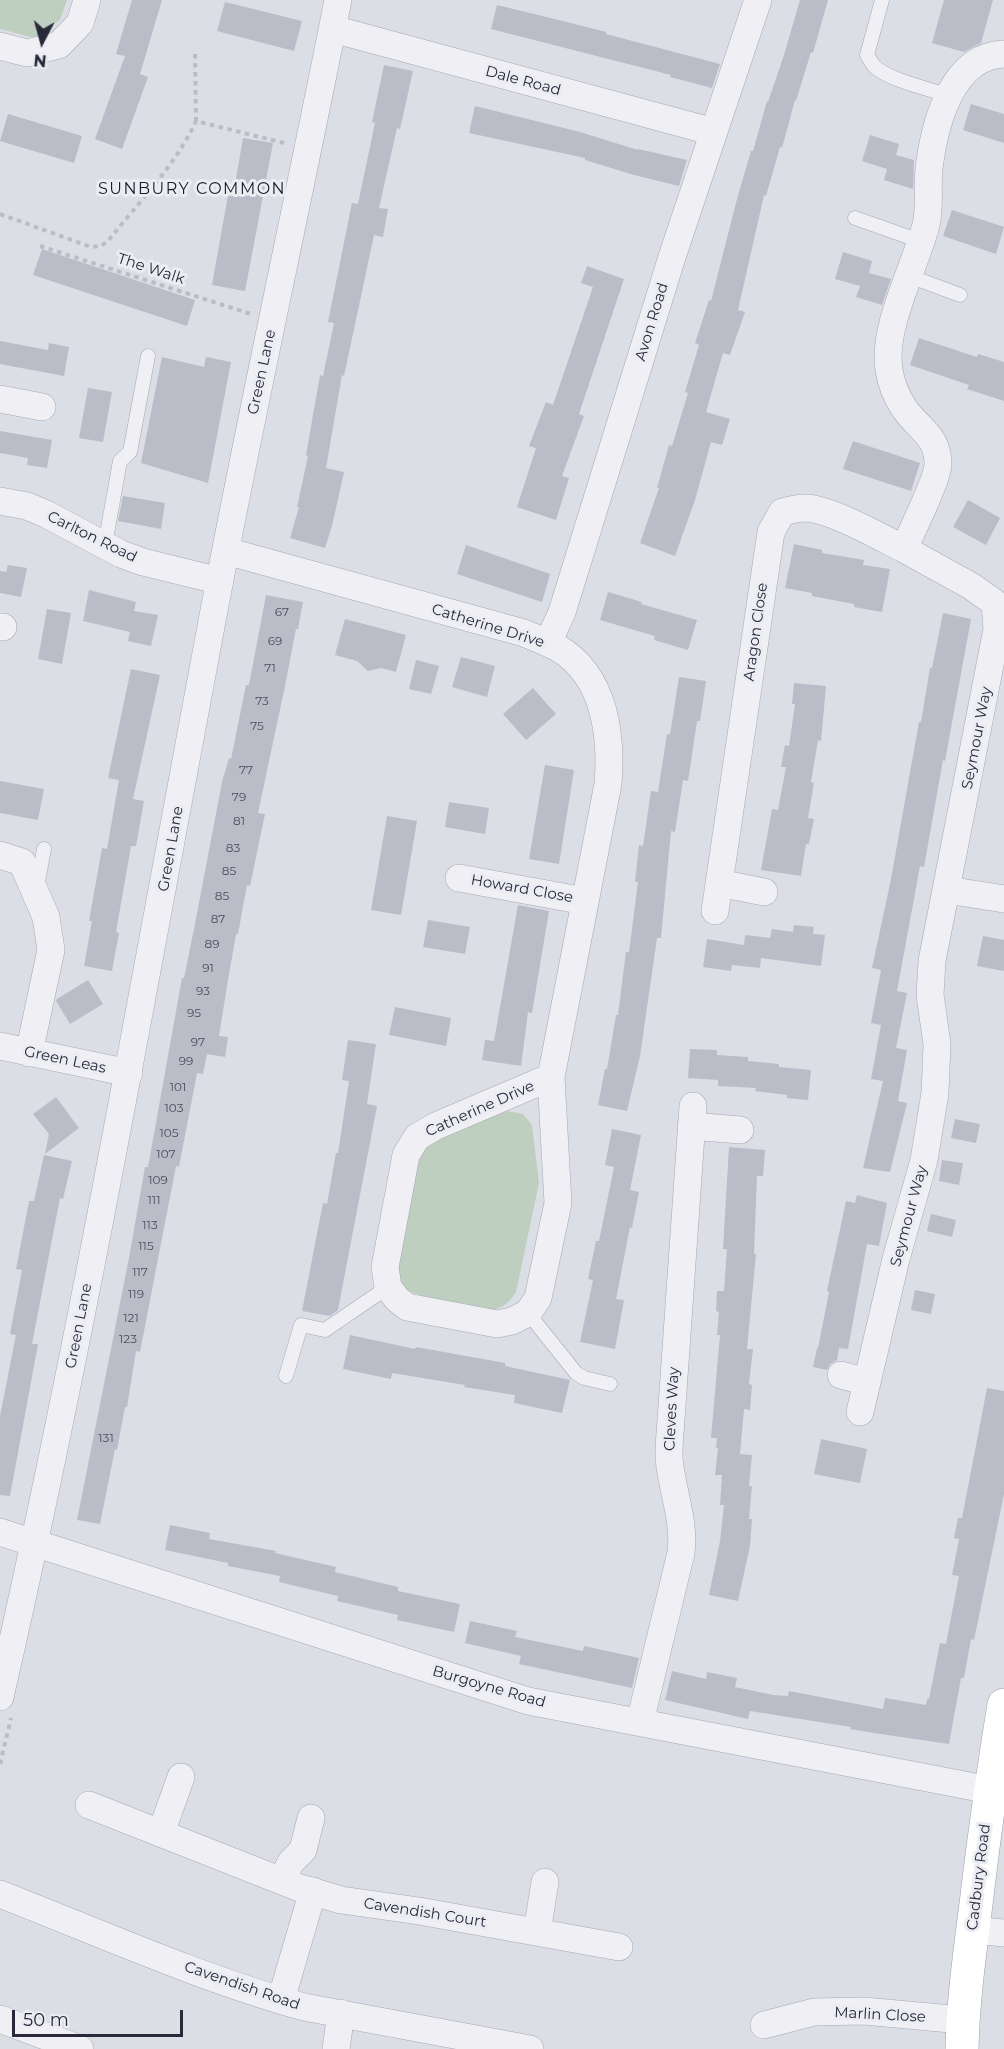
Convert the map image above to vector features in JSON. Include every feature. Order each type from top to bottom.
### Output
[{"type":"main road","name":"Cadbury Road","points":[[962,2034],[988,1931],[990,1790],[1004,1705]]},
{"type":"street","points":[[0,46],[27,53],[59,45],[80,23],[87,0]]},
{"type":"street","name":"Green Lane","points":[[0,1697],[35,1544],[129,1073],[220,581],[338,0]]},
{"type":"street","name":"Avon Road","points":[[548,643],[562,612],[672,257],[758,0]]},
{"type":"street","name":"Dale Road","points":[[333,29],[714,132]]},
{"type":"street","points":[[904,549],[939,466],[930,436],[904,409],[894,389],[888,368],[888,346],[926,223],[929,162],[937,125],[947,95],[970,67],[992,54],[1004,54]]},
{"type":"street","points":[[0,399],[42,407]]},
{"type":"street","name":"Carlton Road","points":[[0,501],[27,506],[46,514],[143,562],[220,581]]},
{"type":"street","name":"Aragon Close","points":[[715,911],[771,532],[782,512],[805,508],[851,523],[904,549]]},
{"type":"street","name":"Seymour Way","points":[[860,1412],[896,1259],[924,1160],[930,1126],[935,1093],[937,1044],[930,995],[932,962],[997,629],[995,603],[971,586],[904,549]]},
{"type":"street","name":"Catherine Drive","points":[[226,551],[524,633],[548,643],[577,663],[592,685],[604,710],[610,758],[608,784],[550,1077],[558,1203],[538,1298],[528,1313]]},
{"type":"street","points":[[0,855],[22,862],[46,917],[51,950],[29,1053]]},
{"type":"street","name":"Howard Close","points":[[459,878],[585,901]]},
{"type":"street","points":[[719,884],[764,892]]},
{"type":"street","points":[[947,890],[1004,899]]},
{"type":"street","name":"Green Leas","points":[[0,1046],[129,1073]]},
{"type":"street","name":"Catherine Drive","points":[[388,1287],[385,1267],[406,1155],[417,1137],[436,1126],[550,1077]]},
{"type":"street","name":"Cleves Way","points":[[640,1722],[683,1538],[682,1521],[669,1459],[692,1116],[740,1130]]},
{"type":"street","points":[[388,1287],[397,1299],[408,1307],[497,1324],[513,1321],[528,1313]]},
{"type":"street","points":[[841,1375],[867,1382]]},
{"type":"street","name":"Burgoyne Road","points":[[0,1532],[528,1701],[990,1790]]},
{"type":"street","points":[[161,1833],[182,1777]]},
{"type":"street","name":"Cavendish Court","points":[[89,1805],[313,1892],[341,1900],[419,1911],[619,1947]]},
{"type":"street","points":[[282,1880],[291,1862],[303,1850],[311,1818]]},
{"type":"street","points":[[537,1932],[545,1882]]},
{"type":"street","points":[[281,2000],[313,1892]]},
{"type":"street","name":"Cavendish Road","points":[[0,1894],[178,1964],[281,2000],[487,2045],[530,2049]]},
{"type":"street","name":"Marlin Close","points":[[764,2025],[814,2012],[864,2011],[962,2034]]},
{"type":"street","points":[[336,2049],[341,2013]]},
{"type":"street","points":[[0,2019],[67,2047]]},
{"type":"lane","points":[[882,0],[867,55],[875,66],[899,80],[947,95]]},
{"type":"lane","points":[[855,218],[920,241]]},
{"type":"lane","points":[[909,276],[960,295]]},
{"type":"lane","points":[[105,545],[120,461],[130,452],[148,356]]},
{"type":"lane","points":[[36,894],[44,849]]},
{"type":"lane","points":[[286,1376],[301,1325],[325,1330],[388,1287]]},
{"type":"lane","points":[[528,1313],[576,1373],[584,1378],[610,1384]]},
{"type":"path","points":[[0,214],[91,247],[101,246],[108,241],[167,168],[190,135],[196,121],[195,54]]},
{"type":"path","points":[[196,121],[308,148]]},
{"type":"path","name":"The Walk","points":[[40,246],[255,316]]},
{"type":"green space","points":[[0,0],[67,0],[60,20],[38,36],[31,37],[0,29]]},
{"type":"green space","points":[[507,1111],[523,1114],[532,1125],[539,1183],[516,1292],[505,1304],[490,1310],[444,1302],[407,1290],[399,1282],[397,1264],[419,1149],[426,1140]]},
{"type":"building","points":[[132,0],[162,0],[140,74],[148,77],[122,149],[95,139],[125,56],[116,54]]},
{"type":"building","points":[[800,0],[828,0],[813,53],[811,52],[795,100],[782,148],[780,147],[766,196],[764,195],[738,310],[745,312],[730,355],[723,353],[706,412],[730,419],[722,445],[711,442],[695,500],[675,556],[640,543],[659,488],[657,488],[669,445],[672,446],[688,393],[685,392],[699,345],[695,343],[709,300],[711,301],[751,151],[753,151]]},
{"type":"building","points":[[944,0],[993,0],[981,43],[964,52],[932,43]]},
{"type":"building","points":[[225,2],[302,21],[294,51],[217,31]]},
{"type":"building","points":[[497,5],[720,64],[712,88],[670,77],[671,75],[491,29]]},
{"type":"building","points":[[384,65],[413,71],[379,208],[388,209],[383,237],[374,235],[344,376],[342,375],[326,468],[344,472],[325,548],[290,538],[299,507],[297,507],[308,456],[306,455],[320,375],[323,376],[334,323],[328,322],[352,203],[358,204],[375,123],[372,122]]},
{"type":"building","points":[[971,104],[1004,114],[1004,143],[963,130]]},
{"type":"building","points":[[475,106],[580,132],[638,150],[687,160],[679,186],[634,175],[585,160],[585,158],[469,133]]},
{"type":"building","points":[[8,114],[82,136],[74,163],[0,141]]},
{"type":"building","points":[[870,135],[899,144],[896,155],[914,160],[913,189],[884,180],[887,169],[862,161]]},
{"type":"building","points":[[243,138],[273,143],[245,291],[212,285],[228,195],[233,196]]},
{"type":"building","points":[[952,210],[1004,227],[996,254],[943,236]]},
{"type":"building","points":[[42,249],[195,300],[187,326],[33,275]]},
{"type":"building","points":[[843,252],[872,261],[869,273],[891,279],[882,305],[856,297],[860,286],[835,279]]},
{"type":"building","points":[[587,266],[624,279],[579,414],[584,416],[562,476],[569,478],[556,520],[517,507],[536,448],[529,446],[546,402],[553,405],[593,287],[581,283]]},
{"type":"building","points":[[919,338],[977,357],[978,354],[1004,362],[1004,401],[967,389],[969,385],[910,365]]},
{"type":"building","points":[[0,341],[48,350],[49,343],[69,347],[64,376],[0,364]]},
{"type":"building","points":[[162,357],[204,367],[206,357],[231,362],[208,483],[141,463]]},
{"type":"building","points":[[88,388],[112,392],[103,442],[79,438]]},
{"type":"building","points":[[0,431],[52,440],[47,468],[27,465],[28,458],[0,453]]},
{"type":"building","points":[[853,441],[920,463],[911,491],[843,469]]},
{"type":"building","points":[[123,496],[165,503],[161,529],[118,521]]},
{"type":"building","points":[[968,500],[1000,518],[986,545],[953,527]]},
{"type":"building","points":[[794,544],[822,550],[822,553],[864,560],[863,565],[890,569],[882,612],[854,607],[854,604],[785,588]]},
{"type":"building","points":[[466,545],[550,574],[542,602],[457,574]]},
{"type":"building","points":[[8,565],[27,568],[21,597],[0,593],[0,571],[6,572]]},
{"type":"building","points":[[89,590],[136,602],[134,611],[158,615],[151,646],[128,641],[130,632],[83,621]]},
{"type":"building","points":[[608,592],[697,620],[688,650],[654,640],[655,636],[600,620]]},
{"type":"building","points":[[266,595],[303,602],[258,813],[265,814],[250,886],[247,885],[238,934],[236,934],[227,986],[219,1036],[228,1037],[225,1057],[207,1054],[203,1074],[197,1073],[179,1167],[176,1166],[140,1352],[136,1351],[127,1407],[125,1407],[117,1450],[115,1449],[100,1524],[77,1520],[222,782],[229,758],[231,759],[246,685],[249,685]]},
{"type":"building","points":[[47,609],[71,613],[62,664],[38,659]]},
{"type":"building","points":[[943,613],[971,619],[924,867],[920,866],[897,991],[907,993],[896,1048],[907,1050],[898,1101],[907,1103],[890,1172],[863,1168],[883,1081],[871,1079],[881,1025],[871,1023],[881,970],[872,968],[891,879],[919,722],[921,722],[930,668],[932,668]]},
{"type":"building","points":[[345,619],[406,635],[396,672],[381,668],[368,671],[357,661],[335,655]]},
{"type":"building","points":[[461,657],[495,666],[487,697],[452,687]]},
{"type":"building","points":[[416,660],[439,666],[431,694],[409,689]]},
{"type":"building","points":[[131,669],[160,675],[133,799],[144,801],[136,846],[131,846],[116,932],[119,933],[112,971],[84,966],[92,921],[89,921],[102,848],[107,849],[119,780],[108,778]]},
{"type":"building","points":[[679,677],[706,681],[688,781],[683,780],[675,832],[671,831],[661,938],[657,938],[640,1056],[627,1111],[598,1105],[616,1015],[618,1015],[626,952],[629,952],[638,882],[635,882],[639,845],[643,846],[651,791],[658,792]]},
{"type":"building","points":[[794,683],[826,686],[821,741],[818,740],[811,782],[814,783],[808,818],[814,819],[809,844],[806,844],[801,876],[761,870],[772,809],[778,810],[786,767],[781,767],[785,745],[789,746],[795,704],[792,704]]},
{"type":"building","points":[[533,688],[556,714],[526,740],[503,714]]},
{"type":"building","points":[[545,765],[574,770],[559,864],[529,859]]},
{"type":"building","points":[[0,781],[44,789],[38,820],[0,813]]},
{"type":"building","points":[[449,802],[489,808],[485,834],[445,827]]},
{"type":"building","points":[[387,816],[417,821],[401,915],[371,910]]},
{"type":"building","points":[[518,905],[549,911],[532,1013],[528,1012],[521,1066],[482,1060],[485,1040],[494,1041]]},
{"type":"building","points":[[428,920],[470,927],[465,954],[423,947]]},
{"type":"building","points":[[794,925],[814,927],[813,934],[825,935],[821,966],[761,958],[760,968],[732,965],[731,971],[703,967],[707,939],[744,945],[745,935],[770,938],[772,929],[793,932]]},
{"type":"building","points":[[983,936],[1004,940],[1004,971],[977,966]]},
{"type":"building","points":[[88,980],[103,1004],[70,1024],[56,1001]]},
{"type":"building","points":[[395,1007],[451,1018],[446,1046],[389,1035]]},
{"type":"building","points":[[348,1040],[376,1044],[367,1104],[377,1106],[338,1310],[330,1316],[302,1311],[323,1203],[327,1204],[336,1153],[338,1153],[349,1081],[342,1080]]},
{"type":"building","points":[[690,1049],[717,1050],[717,1055],[748,1057],[748,1061],[811,1070],[808,1100],[755,1091],[756,1088],[718,1086],[718,1080],[688,1078]]},
{"type":"building","points":[[56,1097],[79,1128],[45,1154],[49,1134],[33,1114]]},
{"type":"building","points":[[955,1119],[980,1124],[976,1143],[951,1138]]},
{"type":"building","points":[[612,1129],[641,1135],[630,1190],[639,1192],[616,1299],[624,1300],[615,1349],[580,1342],[593,1280],[588,1279],[596,1241],[599,1241],[614,1167],[605,1165]]},
{"type":"building","points":[[729,1147],[765,1150],[763,1176],[757,1176],[754,1254],[756,1254],[747,1349],[753,1349],[749,1384],[752,1385],[750,1410],[744,1409],[740,1454],[752,1455],[749,1519],[752,1519],[750,1546],[738,1601],[709,1595],[720,1541],[724,1505],[720,1505],[722,1475],[715,1475],[717,1438],[711,1438],[720,1335],[717,1335],[719,1312],[716,1311],[717,1291],[724,1291],[727,1249],[723,1249]]},
{"type":"building","points":[[44,1155],[72,1161],[63,1199],[60,1198],[32,1344],[38,1344],[10,1496],[0,1495],[0,1416],[16,1335],[10,1334],[22,1270],[16,1269],[29,1201],[34,1201]]},
{"type":"building","points":[[942,1160],[963,1163],[959,1185],[939,1181]]},
{"type":"building","points":[[857,1195],[887,1203],[879,1246],[867,1244],[848,1349],[839,1348],[837,1360],[830,1364],[827,1370],[813,1367],[846,1201],[855,1203]]},
{"type":"building","points":[[931,1214],[956,1220],[952,1237],[927,1231]]},
{"type":"building","points":[[915,1290],[935,1294],[931,1314],[911,1310]]},
{"type":"building","points":[[350,1335],[415,1349],[416,1347],[505,1363],[505,1366],[570,1380],[562,1413],[514,1403],[515,1395],[392,1373],[391,1379],[343,1369]]},
{"type":"building","points":[[987,1388],[1004,1391],[1004,1494],[974,1640],[971,1639],[964,1678],[961,1678],[949,1744],[750,1711],[748,1719],[665,1700],[672,1671],[706,1679],[707,1672],[737,1678],[735,1687],[773,1695],[788,1696],[789,1691],[883,1709],[885,1698],[926,1705],[940,1643],[946,1644],[959,1576],[952,1575],[959,1539],[954,1538],[958,1518],[962,1518]]},
{"type":"building","points":[[821,1439],[867,1449],[860,1483],[814,1474]]},
{"type":"building","points":[[170,1525],[210,1533],[209,1539],[276,1551],[275,1553],[336,1567],[335,1572],[398,1587],[398,1591],[460,1604],[454,1632],[397,1620],[398,1615],[337,1601],[338,1596],[279,1582],[280,1576],[165,1550]]},
{"type":"building","points":[[470,1621],[517,1631],[515,1637],[583,1651],[584,1646],[639,1658],[632,1688],[519,1664],[521,1656],[465,1643]]},
{"type":"district","name":"SUNBURY COMMON","points":[[192,189]]}]
